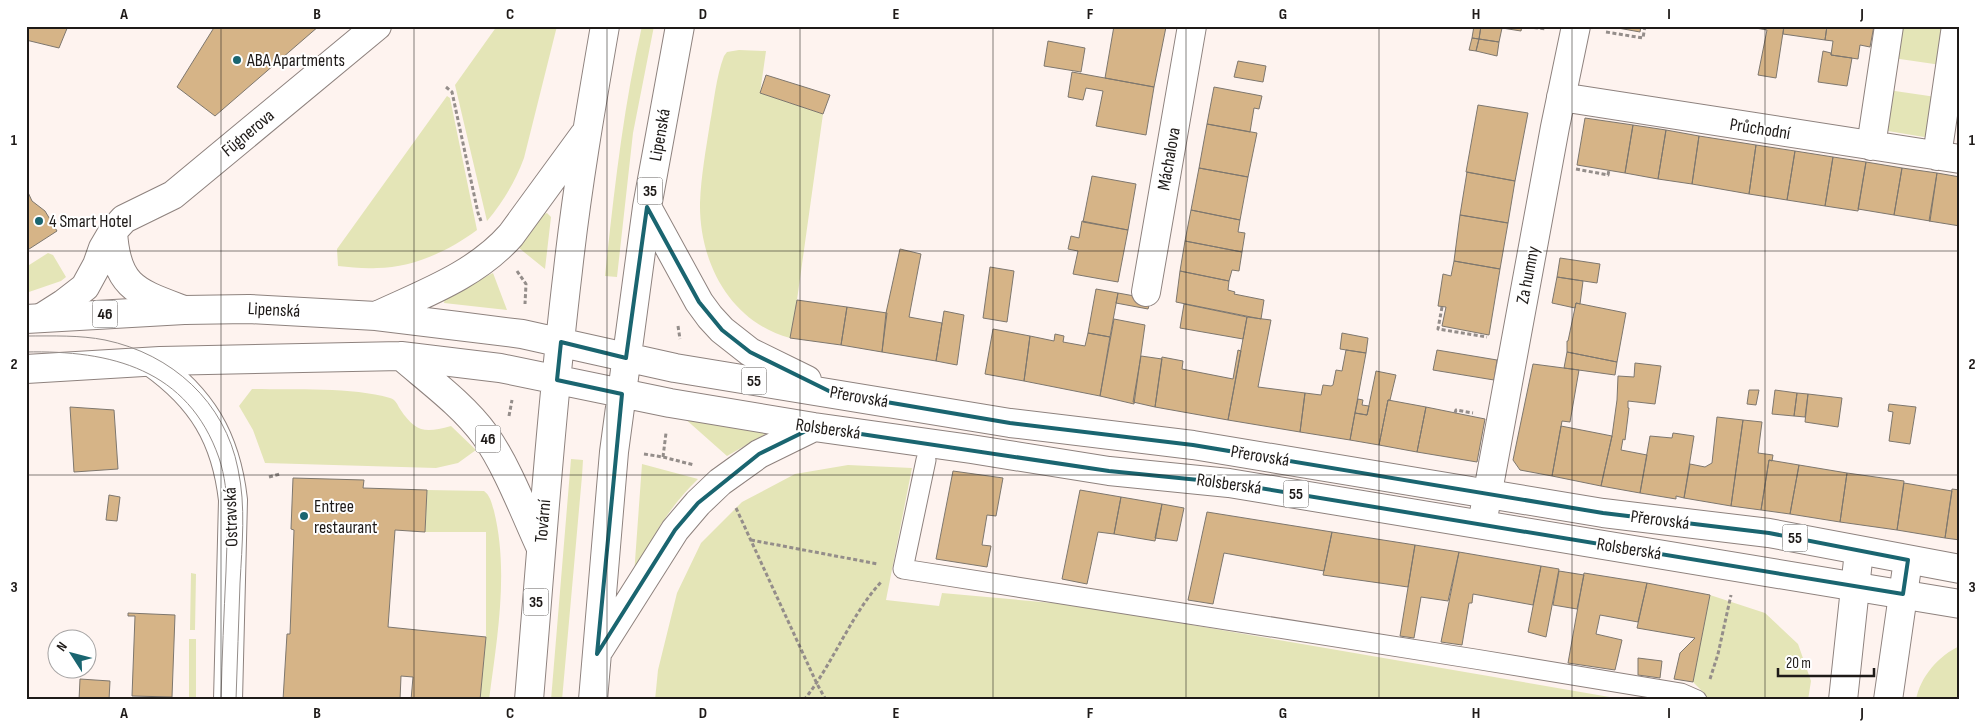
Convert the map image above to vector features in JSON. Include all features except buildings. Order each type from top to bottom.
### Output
[{"type":"main road","name":"Fügnerova","points":[[34,318],[63,304],[85,287],[97,265],[103,248],[113,231],[124,219],[157,204],[188,183],[377,26]]},
{"type":"main road","name":"35","points":[[561,342],[567,271],[586,132],[605,26]]},
{"type":"main road","name":"Lipenská","points":[[622,394],[648,207],[680,26]]},
{"type":"main road","name":"Máchalova","points":[[1146,292],[1192,26]]},
{"type":"main road","points":[[1867,137],[1889,26]]},
{"type":"main road","points":[[1946,153],[1956,26]]},
{"type":"main road","name":"Za humny","points":[[1482,524],[1561,97],[1589,28]]},
{"type":"main road","name":"Průchodní","points":[[1561,97],[1599,104],[1867,137],[1946,153]]},
{"type":"main road","points":[[376,316],[456,278],[500,248],[586,132]]},
{"type":"main road","points":[[648,207],[699,302],[722,330],[750,352],[834,393]]},
{"type":"main road","points":[[113,231],[116,262],[130,285],[154,300],[184,310]]},
{"type":"main road","name":"Lipenská","points":[[34,318],[184,310],[250,309],[523,323]]},
{"type":"main road","name":"46","points":[[523,323],[561,342]]},
{"type":"main road","name":"Přerovská","points":[[561,342],[675,368],[1010,423],[1193,445],[1604,513],[1769,533],[1960,569]]},
{"type":"main road","name":"Tovární","points":[[529,700],[540,547],[561,342]]},
{"type":"main road","name":"46","points":[[401,356],[458,406],[484,435],[512,485],[540,547]]},
{"type":"main road","name":"Rolsberská","points":[[35,369],[151,362],[401,356],[500,368],[622,394],[814,428],[971,449],[1109,471],[1229,483],[1960,604]]},
{"type":"main road","name":"Ostravská","points":[[151,362],[189,393],[204,412],[216,434],[230,476],[233,500],[228,700]]},
{"type":"main road","name":"35","points":[[593,700],[614,452],[622,394]]},
{"type":"main road","points":[[597,654],[675,530],[698,503],[720,482],[759,454],[814,428]]},
{"type":"main road","points":[[1843,700],[1859,551]]},
{"type":"main road","points":[[1888,700],[1908,560]]},
{"type":"lane","points":[[926,460],[899,568],[1465,657],[1681,694],[1697,699]]},
{"type":"path","points":[[1522,26],[1543,28]]},
{"type":"path","points":[[1589,28],[1643,38],[1645,26]]},
{"type":"path","points":[[446,87],[452,92],[478,213],[482,222]]},
{"type":"path","points":[[1576,169],[1608,175],[1609,170]]},
{"type":"path","points":[[523,323],[526,284]]},
{"type":"path","points":[[1442,306],[1438,328],[1488,337]]},
{"type":"path","points":[[663,457],[666,432]]},
{"type":"path","points":[[644,454],[701,467]]},
{"type":"path","points":[[268,477],[280,474]]},
{"type":"path","points":[[736,507],[826,700]]},
{"type":"path","points":[[751,540],[899,568]]},
{"type":"path","points":[[804,700],[817,684],[876,587],[899,568]]},
{"type":"path","points":[[1697,699],[1712,674],[1727,620],[1732,590]]},
{"type":"highlighted area","points":[[647,207],[699,302],[722,330],[750,352],[833,393],[1010,423],[1193,445],[1603,513],[1769,533],[1908,560],[1903,594],[1229,483],[1109,471],[814,427],[759,454],[698,503],[675,530],[597,654],[622,394],[557,380],[561,342],[626,358]]},
{"type":"green space","points":[[497,26],[557,26],[524,158],[508,191],[487,221],[455,85]]},
{"type":"green space","points":[[642,26],[654,26],[633,133],[617,277],[605,276],[624,119]]},
{"type":"green space","points":[[1898,26],[1947,26],[1941,65],[1893,58]]},
{"type":"green space","points":[[739,50],[766,51],[760,93],[823,114],[790,338],[769,330],[750,318],[735,304],[722,287],[712,267],[705,247],[701,225],[701,183],[717,81],[724,56],[727,52]]},
{"type":"green space","points":[[1888,90],[1936,97],[1930,138],[1882,130]]},
{"type":"green space","points":[[447,96],[450,98],[477,230],[454,245],[417,262],[372,268],[338,266],[337,249]]},
{"type":"green space","points":[[547,213],[551,217],[545,269],[519,248],[544,214]]},
{"type":"green space","points":[[48,253],[53,255],[66,277],[61,281],[26,293],[26,267]]},
{"type":"green space","points":[[493,273],[507,310],[444,303],[445,297]]},
{"type":"green space","points":[[252,389],[358,392],[390,398],[395,401],[416,427],[434,430],[451,426],[476,450],[458,463],[436,468],[265,463],[253,430],[239,406]]},
{"type":"green space","points":[[683,417],[769,432],[727,456]]},
{"type":"green space","points":[[571,459],[583,460],[582,476],[562,700],[551,700]]},
{"type":"green space","points":[[642,464],[698,479],[661,524],[634,575]]},
{"type":"green space","points":[[848,465],[912,468],[886,600],[939,606],[942,593],[1076,605],[1627,700],[655,700],[658,670],[677,593],[701,543],[742,502],[795,474]]},
{"type":"green space","points":[[427,490],[484,491],[489,497],[494,511],[501,558],[501,581],[498,629],[489,700],[480,700],[486,637],[486,532],[425,532]]},
{"type":"green space","points":[[191,573],[196,574],[195,630],[190,630]]},
{"type":"green space","points":[[1710,595],[1765,613],[1798,644],[1811,681],[1808,700],[1706,700],[1705,694],[1693,682]]},
{"type":"green space","points":[[189,639],[196,639],[196,698],[189,698]]},
{"type":"green space","points":[[1960,646],[1960,700],[1916,700],[1926,675],[1945,655]]},
{"type":"tram line","points":[[26,336],[96,338],[129,347],[152,357],[173,369],[192,385],[208,402],[221,423],[231,445],[238,469],[243,511],[236,700]]},
{"type":"tram line","points":[[26,352],[88,355],[116,361],[143,371],[167,385],[188,404],[205,428],[219,458],[227,500],[221,700]]},
{"type":"place","name":"ABA Apartments","points":[[237,60]]},
{"type":"place","name":"4 Smart Hotel","points":[[39,221]]},
{"type":"place","name":"Entree restaurant","points":[[304,516]]}]
